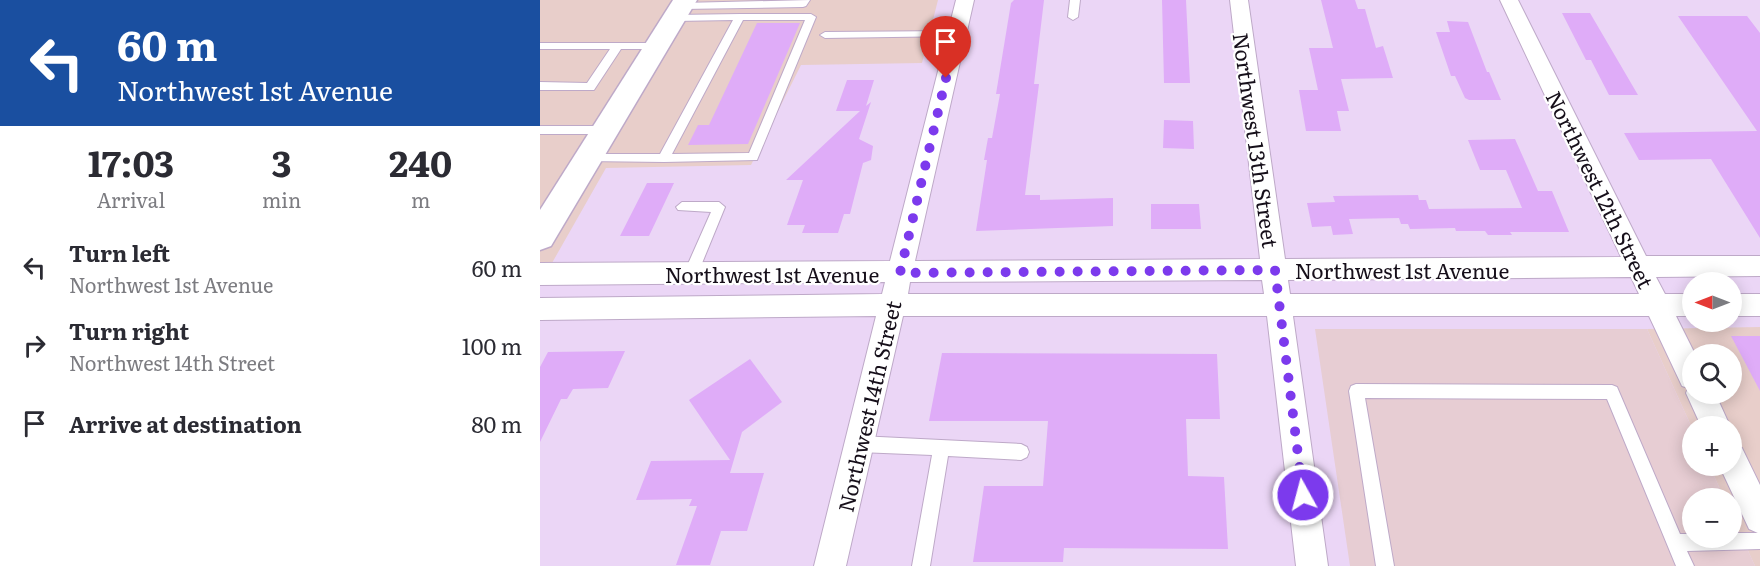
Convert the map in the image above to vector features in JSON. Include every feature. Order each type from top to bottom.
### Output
[{"type":"street","name":"Northwest 14th Street","points":[[830,566],[964,0]]},
{"type":"street","name":"Northwest 13th Street","points":[[1239,0],[1312,566]]},
{"type":"street","name":"Northwest 12th Street","points":[[1509,0],[1682,356]]},
{"type":"street","points":[[540,237],[681,8]]},
{"type":"street","name":"Northwest 1st Avenue","points":[[540,274],[1760,266]]},
{"type":"street","name":"Northwest 1st Avenue","points":[[540,309],[892,305],[1682,305]]},
{"type":"street","points":[[1742,305],[1760,305]]},
{"type":"street","points":[[1740,476],[1760,518]]},
{"type":"lane","points":[[681,8],[803,4],[805,0]]},
{"type":"lane","points":[[1073,17],[1075,0]]},
{"type":"lane","points":[[588,158],[753,157],[811,17],[740,17],[681,8]]},
{"type":"lane","points":[[664,158],[740,17]]},
{"type":"lane","points":[[825,35],[957,34]]},
{"type":"lane","points":[[540,46],[657,46]]},
{"type":"lane","points":[[540,86],[590,87],[618,46]]},
{"type":"lane","points":[[540,130],[606,130]]},
{"type":"lane","points":[[682,207],[719,207],[690,273]]},
{"type":"lane","points":[[1385,566],[1356,391],[1612,392],[1685,566]]},
{"type":"lane","points":[[859,444],[1021,452]]},
{"type":"lane","points":[[921,566],[941,448]]},
{"type":"lane","points":[[1675,543],[1760,541]]},
{"type":"shaded area","points":[[540,0],[938,0],[922,63],[801,65],[751,165],[606,168],[552,263],[540,263]]},
{"type":"shaded area","points":[[1742,327],[1760,327],[1760,566],[1755,566],[1742,538],[1742,488],[1719,488],[1714,476],[1742,476],[1742,416],[1687,416],[1647,329],[1682,328],[1682,332],[1742,332]]},
{"type":"shaded area","points":[[1315,329],[1647,329],[1687,416],[1682,416],[1682,476],[1714,476],[1719,488],[1682,488],[1682,548],[1742,548],[1742,538],[1755,566],[1350,566]]},
{"type":"building","points":[[1014,0],[1044,0],[1034,84],[1039,84],[1025,195],[1040,195],[1040,200],[1113,198],[1113,226],[976,231],[987,160],[984,160],[988,138],[992,138],[1000,94],[996,94],[1011,3]]},
{"type":"building","points":[[1162,0],[1186,0],[1190,83],[1164,83]]},
{"type":"building","points":[[1321,0],[1355,0],[1358,9],[1365,9],[1376,48],[1383,46],[1393,78],[1341,79],[1349,111],[1337,111],[1341,131],[1306,131],[1299,90],[1318,90],[1309,48],[1333,48]]},
{"type":"building","points":[[1562,13],[1590,13],[1638,95],[1609,95],[1591,60],[1586,60]]},
{"type":"building","points":[[1678,16],[1747,16],[1760,33],[1760,238],[1711,159],[1639,160],[1624,133],[1757,131]]},
{"type":"building","points":[[1447,21],[1468,22],[1487,72],[1501,100],[1465,98],[1455,76],[1451,76],[1436,32],[1450,32]]},
{"type":"building","points":[[757,23],[800,23],[748,144],[688,145],[698,125],[709,125]]},
{"type":"building","points":[[847,80],[874,80],[866,106],[871,102],[859,139],[873,146],[871,160],[863,163],[850,214],[844,214],[838,233],[802,233],[805,225],[787,225],[803,180],[786,180],[860,111],[836,111]]},
{"type":"building","points":[[1164,120],[1193,121],[1194,149],[1163,148]]},
{"type":"building","points":[[1515,139],[1538,191],[1552,191],[1569,232],[1510,232],[1512,235],[1488,235],[1485,231],[1456,231],[1455,228],[1410,229],[1408,224],[1401,224],[1399,218],[1349,219],[1353,234],[1333,235],[1331,226],[1312,227],[1307,203],[1335,202],[1333,196],[1418,195],[1419,200],[1426,200],[1429,209],[1522,208],[1506,170],[1480,170],[1468,140]]},
{"type":"building","points":[[647,183],[674,183],[649,236],[620,236]]},
{"type":"building","points":[[1151,204],[1199,204],[1201,229],[1151,229]]},
{"type":"building","points":[[1731,336],[1760,336],[1760,391],[1742,357],[1742,344],[1735,344]]},
{"type":"building","points":[[625,351],[608,388],[573,389],[567,399],[561,399],[540,442],[540,367],[548,352]]},
{"type":"building","points":[[942,353],[1217,354],[1220,419],[1186,419],[1188,476],[1224,477],[1228,549],[1064,548],[1063,562],[973,562],[984,486],[1043,486],[1048,421],[929,421]]},
{"type":"building","points":[[750,359],[782,402],[742,432],[730,473],[764,473],[747,531],[721,531],[710,565],[676,565],[697,506],[689,506],[692,499],[636,500],[651,461],[730,460],[689,400]]},
{"type":"route","points":[[946,78],[900,273],[1275,270],[1303,495]]}]
